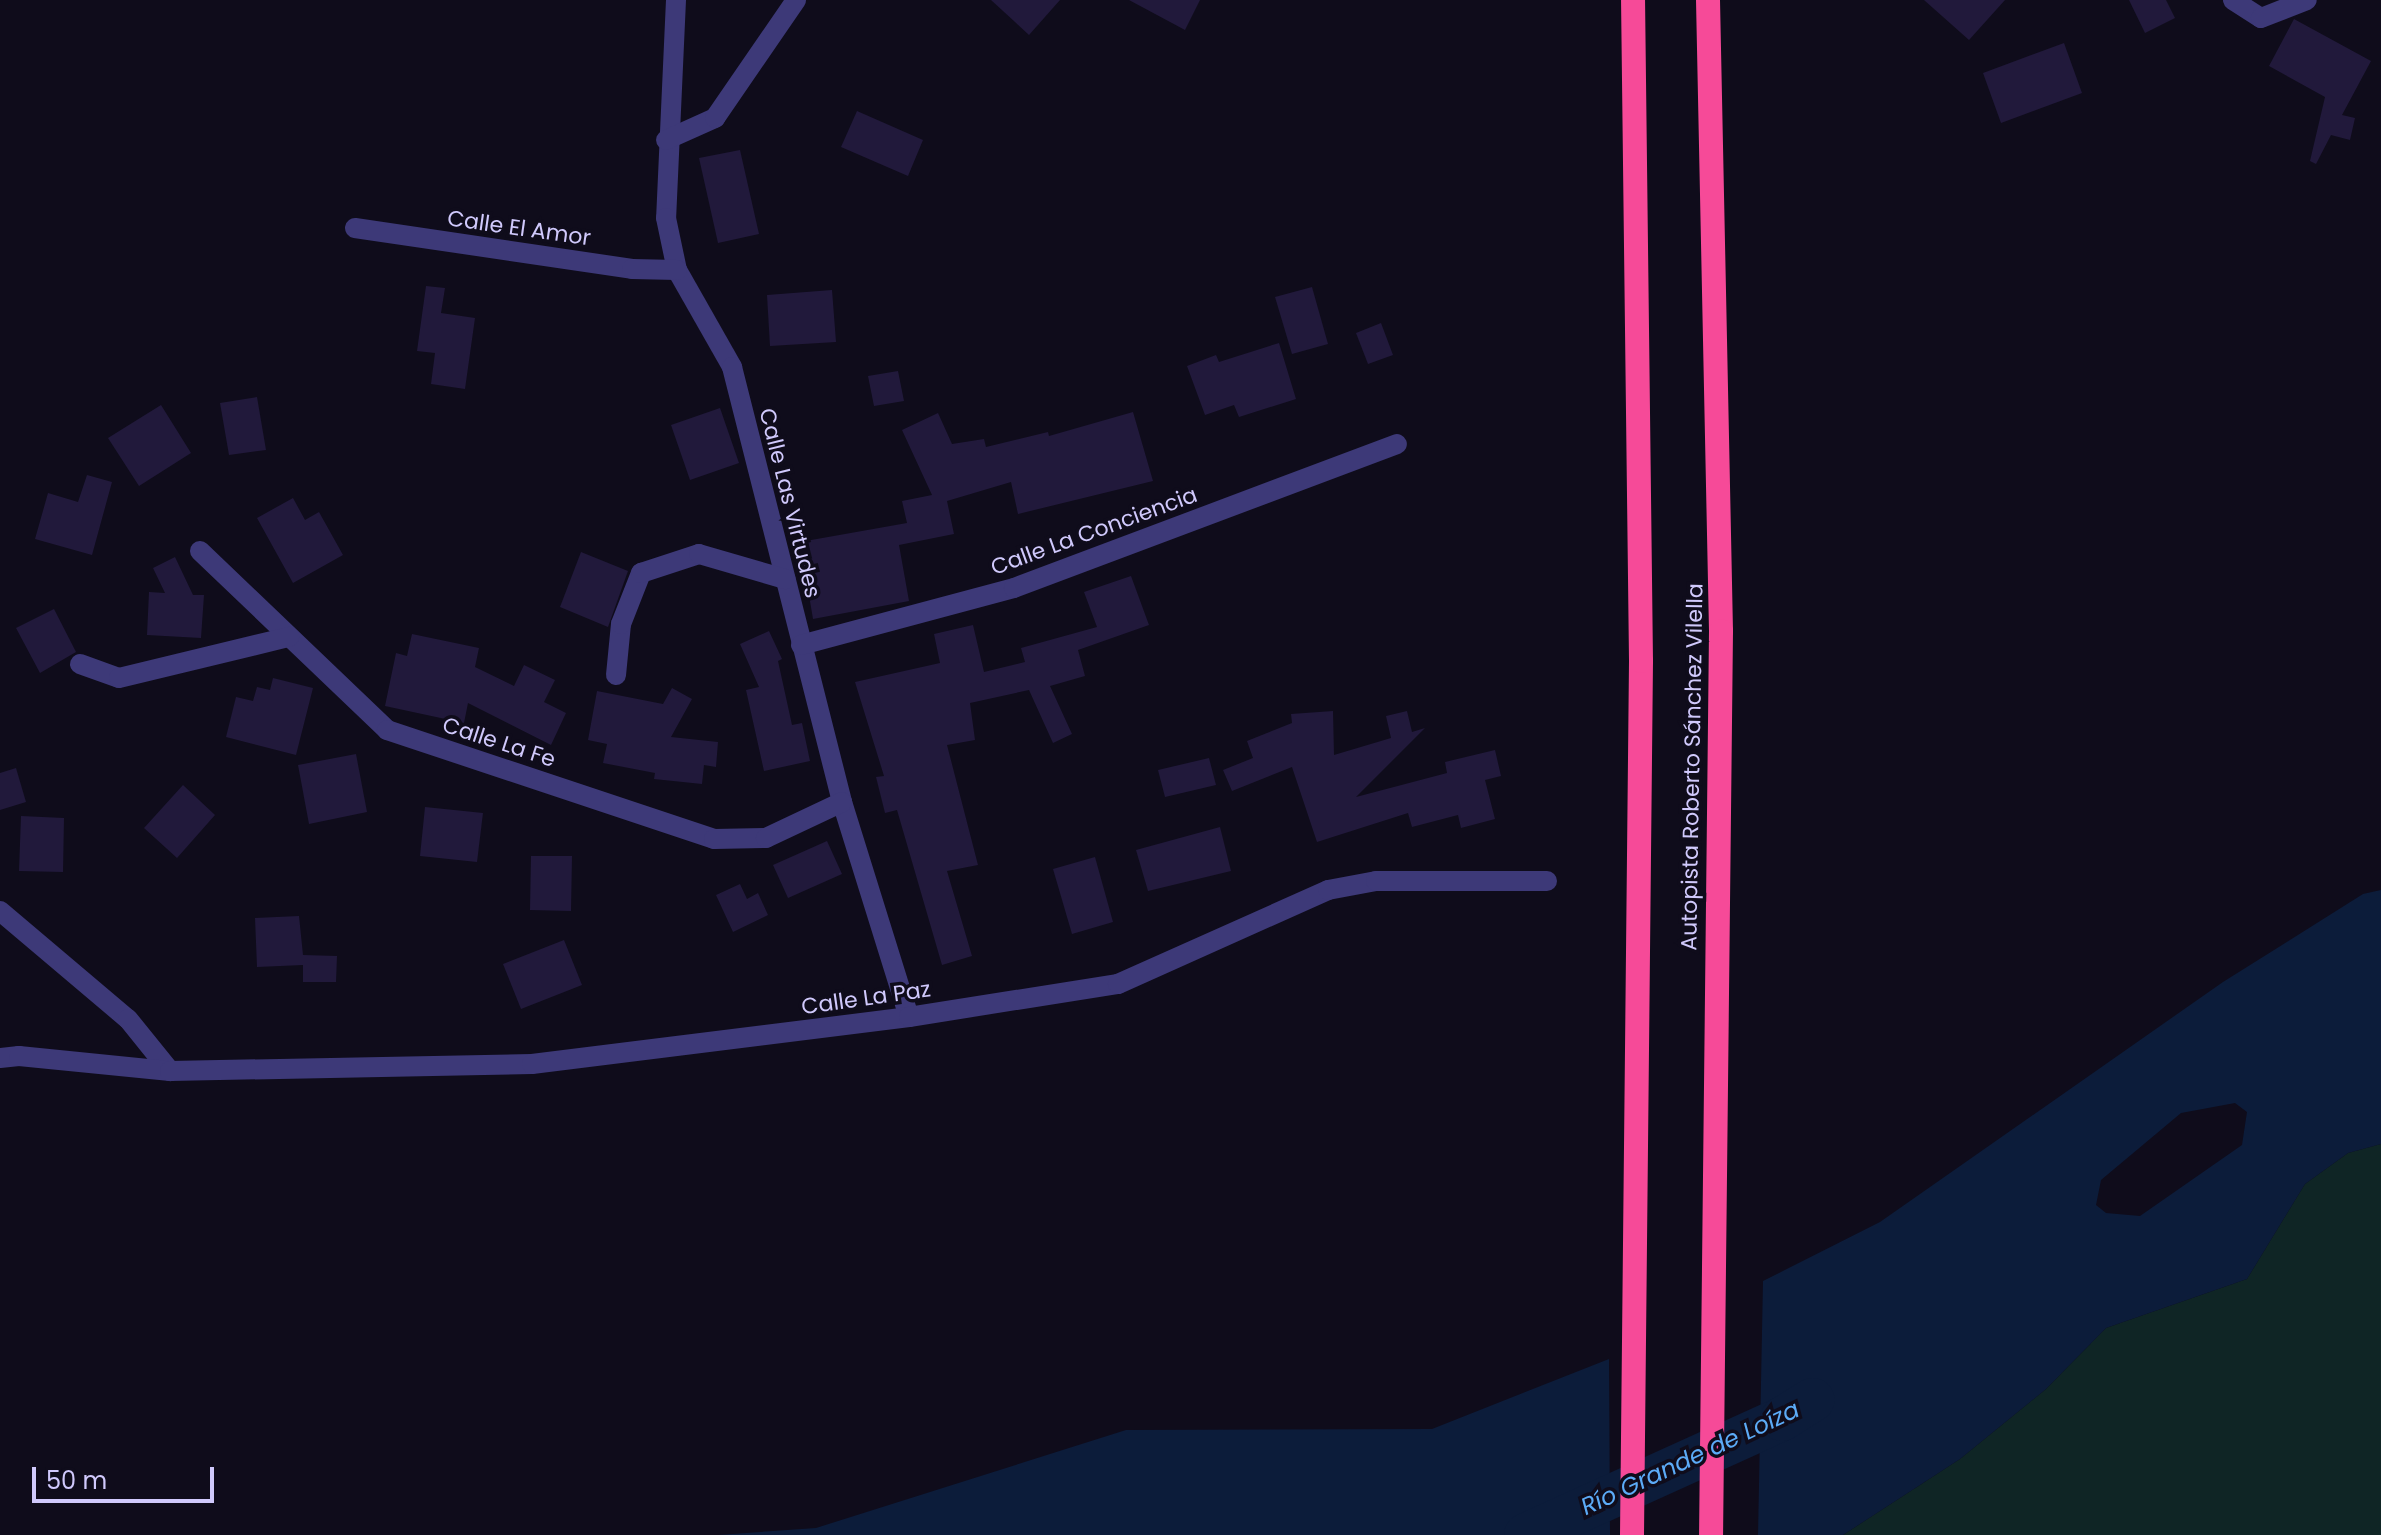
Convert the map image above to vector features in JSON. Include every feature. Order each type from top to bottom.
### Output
[{"type":"highway","points":[[1632,1535],[1641,661],[1633,0]]},
{"type":"highway","name":"Autopista Roberto Sánchez Vilella","points":[[1708,0],[1721,631],[1711,1535]]},
{"type":"street","name":"Calle Las Virtudes","points":[[676,0],[666,140],[666,218],[677,270],[732,367],[842,802],[909,1017]]},
{"type":"street","points":[[666,140],[715,118],[796,0]]},
{"type":"street","points":[[2233,0],[2261,18],[2307,0]]},
{"type":"street","name":"Calle El Amor","points":[[355,228],[632,269],[677,270]]},
{"type":"street","name":"Calle La Conciencia","points":[[801,645],[1014,588],[1397,444]]},
{"type":"street","name":"Calle La Fe","points":[[200,551],[387,730],[714,839],[766,838],[842,802]]},
{"type":"street","points":[[616,675],[621,624],[641,573],[699,554],[785,579]]},
{"type":"street","points":[[80,664],[119,678],[289,637]]},
{"type":"street","name":"Calle La Paz","points":[[0,1058],[170,1071],[532,1064],[909,1017],[1118,984],[1328,890],[1376,881],[1547,881]]},
{"type":"street","points":[[0,911],[128,1019],[170,1071]]},
{"type":"green space","points":[[2381,1144],[2381,1535],[1843,1535],[1960,1459],[2046,1389],[2106,1328],[2247,1279],[2305,1184],[2348,1153]]},
{"type":"water","points":[[2381,890],[2381,1144],[2348,1153],[2305,1184],[2247,1279],[2106,1328],[2046,1389],[1960,1459],[1843,1535],[1758,1535],[1763,1281],[1880,1222],[2223,982],[2363,894]],"holes":[[[2235,1103],[2247,1112],[2242,1145],[2140,1216],[2106,1213],[2096,1205],[2101,1180],[2181,1113]]]},
{"type":"water","points":[[1609,1359],[1610,1535],[718,1535],[816,1528],[1126,1430],[1432,1429]]},
{"type":"building","points":[[991,0],[1060,0],[1029,35]]},
{"type":"building","points":[[1129,0],[1200,0],[1185,30]]},
{"type":"building","points":[[1924,0],[2005,0],[1969,40]]},
{"type":"building","points":[[2129,0],[2166,0],[2175,18],[2145,33]]},
{"type":"building","points":[[2294,19],[2371,61],[2342,115],[2355,118],[2350,140],[2331,135],[2316,164],[2310,161],[2325,97],[2269,66]]},
{"type":"building","points":[[2064,43],[2082,93],[2001,123],[1983,73]]},
{"type":"building","points":[[857,111],[923,140],[908,176],[841,147]]},
{"type":"building","points":[[740,150],[759,234],[718,243],[699,158]]},
{"type":"building","points":[[426,286],[445,288],[441,313],[475,318],[465,389],[431,384],[435,353],[417,351]]},
{"type":"building","points":[[1312,287],[1328,344],[1292,354],[1275,297]]},
{"type":"building","points":[[832,290],[836,342],[770,346],[767,295]]},
{"type":"building","points":[[1381,323],[1393,355],[1368,364],[1356,333]]},
{"type":"building","points":[[1279,343],[1296,399],[1239,417],[1234,405],[1205,415],[1187,366],[1216,355],[1219,362]]},
{"type":"building","points":[[898,371],[904,401],[874,406],[868,376]]},
{"type":"building","points":[[257,397],[266,450],[229,455],[220,403]]},
{"type":"building","points":[[161,405],[191,453],[139,486],[108,438]]},
{"type":"building","points":[[720,408],[739,463],[690,480],[671,425]]},
{"type":"building","points":[[1133,412],[1153,481],[1018,514],[1011,482],[947,501],[954,534],[899,545],[909,601],[813,619],[800,542],[907,523],[902,501],[932,495],[902,430],[938,413],[952,444],[984,439],[986,447],[1048,432],[1049,436]]},
{"type":"building","points":[[87,475],[112,482],[92,555],[35,539],[48,493],[78,502]]},
{"type":"building","points":[[293,498],[305,520],[319,512],[343,555],[293,583],[257,518]]},
{"type":"building","points":[[581,552],[628,571],[608,627],[560,607]]},
{"type":"building","points":[[175,557],[193,595],[204,595],[201,638],[147,635],[149,592],[165,593],[153,568]]},
{"type":"building","points":[[1131,576],[1149,625],[1078,650],[1085,676],[1050,686],[1072,734],[1053,743],[1029,690],[970,703],[975,740],[947,745],[978,865],[947,871],[972,956],[942,965],[897,810],[885,813],[876,777],[884,776],[855,682],[940,663],[934,634],[973,625],[984,672],[1025,662],[1021,648],[1097,627],[1084,592]]},
{"type":"building","points":[[54,609],[76,652],[40,673],[16,628]]},
{"type":"building","points":[[769,631],[782,659],[778,661],[792,725],[802,723],[810,761],[764,771],[746,690],[759,687],[740,644]]},
{"type":"building","points":[[412,634],[479,648],[475,667],[514,686],[524,665],[555,680],[544,702],[566,713],[551,745],[468,703],[464,723],[385,706],[396,653],[407,656]]},
{"type":"building","points":[[273,678],[313,688],[296,755],[226,737],[236,697],[253,701],[257,687],[270,690]]},
{"type":"building","points":[[672,688],[692,699],[671,737],[718,742],[716,767],[704,765],[702,784],[654,779],[655,773],[603,763],[607,744],[588,740],[597,691],[663,704]]},
{"type":"building","points":[[1333,711],[1334,755],[1391,738],[1386,716],[1407,711],[1412,732],[1425,728],[1356,797],[1447,773],[1445,762],[1495,750],[1501,776],[1485,780],[1495,819],[1461,828],[1458,815],[1412,827],[1408,813],[1317,842],[1292,767],[1232,791],[1223,770],[1253,758],[1247,741],[1292,723],[1291,714]]},
{"type":"building","points":[[356,754],[367,812],[309,824],[298,765]]},
{"type":"building","points":[[1209,758],[1216,785],[1165,797],[1158,770]]},
{"type":"building","points":[[16,768],[26,802],[0,810],[0,773]]},
{"type":"building","points":[[183,785],[215,815],[177,858],[144,828]]},
{"type":"building","points":[[425,807],[483,813],[477,862],[420,856]]},
{"type":"building","points":[[21,816],[64,818],[63,872],[19,871]]},
{"type":"building","points":[[1220,827],[1231,871],[1148,891],[1136,850]]},
{"type":"building","points":[[827,841],[842,874],[788,898],[773,865]]},
{"type":"building","points":[[531,856],[572,856],[571,911],[530,910]]},
{"type":"building","points":[[1095,857],[1113,922],[1072,934],[1053,869]]},
{"type":"building","points":[[740,884],[747,899],[758,893],[768,915],[733,932],[716,895]]},
{"type":"building","points":[[299,916],[303,955],[337,956],[336,982],[303,982],[303,965],[257,967],[255,918]]},
{"type":"building","points":[[564,940],[582,985],[521,1009],[503,964]]},
{"type":"waterway","name":"Río Grande de Loíza","points":[[1526,1535],[1782,1419],[1813,1400]]}]
